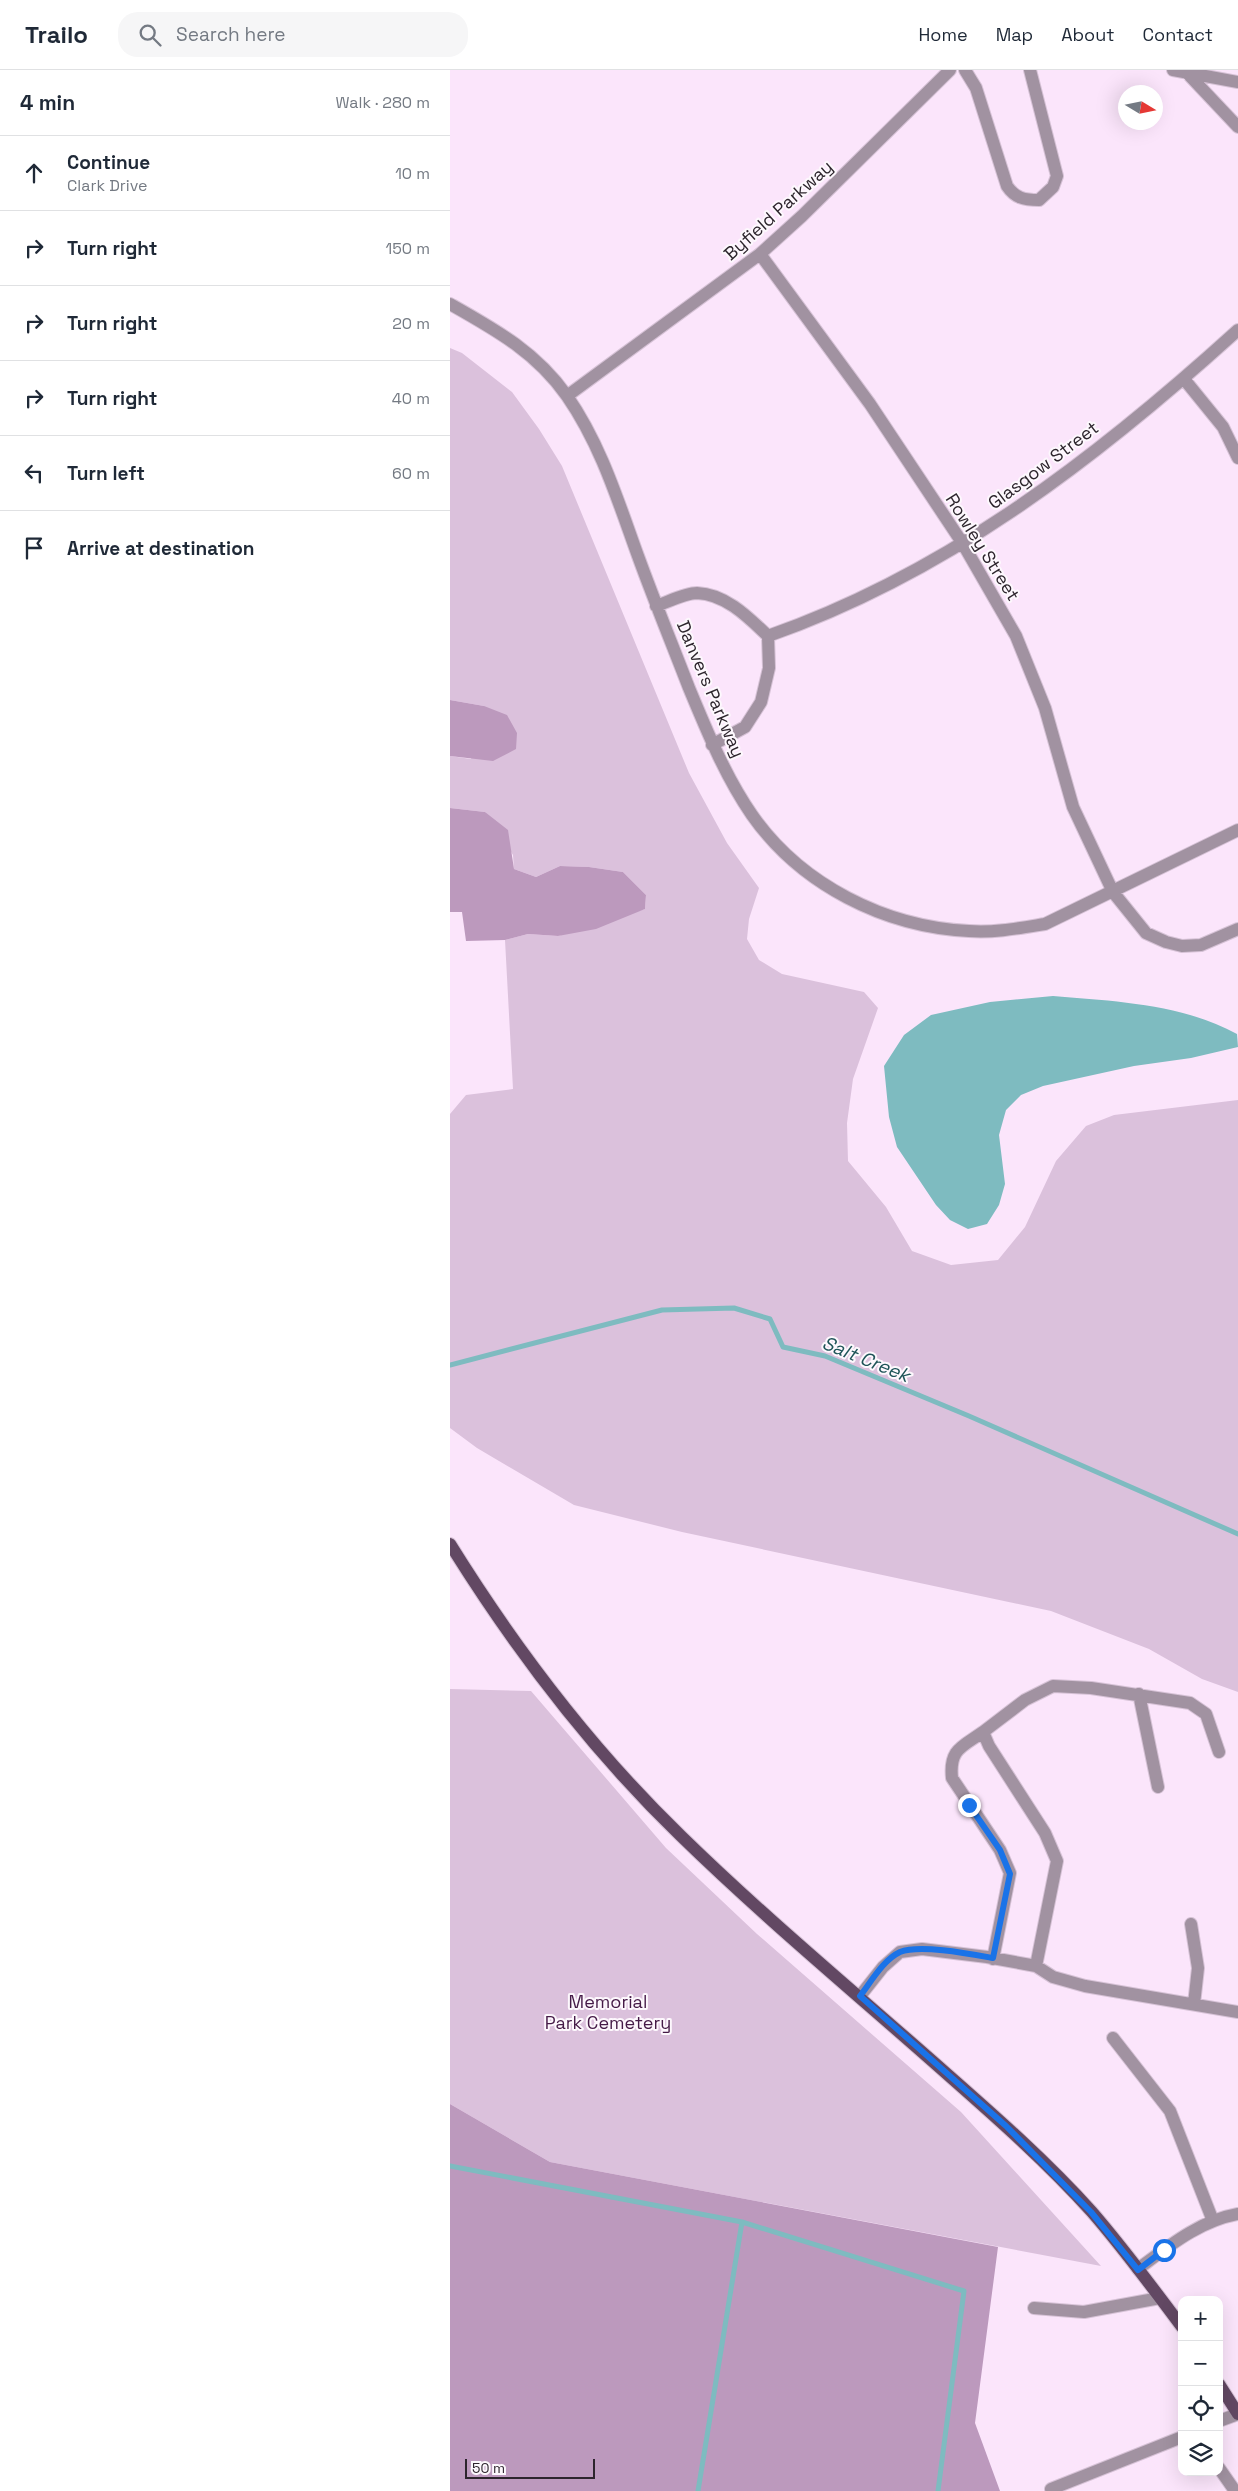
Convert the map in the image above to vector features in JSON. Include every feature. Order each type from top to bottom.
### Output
[{"type":"main road","points":[[450,1544],[504,1629],[531,1667],[599,1749],[680,1836],[815,1959],[860,1996],[1006,2126],[1091,2212],[1178,2322]]},
{"type":"main road","points":[[1220,2386],[1238,2414]]},
{"type":"street","name":"Byfield Parkway","points":[[567,396],[760,254],[802,216],[950,70]]},
{"type":"street","points":[[965,70],[976,88],[1007,186],[1020,199],[1039,200],[1053,187],[1056,166],[1030,70]]},
{"type":"street","points":[[1173,70],[1238,82]]},
{"type":"street","points":[[1188,74],[1238,127]]},
{"type":"street","name":"Rowley Street","points":[[760,254],[870,404],[963,544],[1016,636],[1045,708],[1073,807],[1113,892]]},
{"type":"street","name":"Danvers Parkway","points":[[450,304],[490,326],[533,356],[567,396],[601,455],[656,606],[712,745],[752,816],[794,863],[850,900],[907,923],[970,931],[1013,929],[1044,924],[1238,830]]},
{"type":"street","name":"Glasgow Street","points":[[768,636],[868,595],[963,544],[1032,500],[1184,380],[1238,330]]},
{"type":"street","points":[[1184,380],[1223,427],[1238,458]]},
{"type":"street","points":[[656,606],[696,593],[720,599],[742,612],[768,636],[769,668],[760,702],[745,727],[712,745]]},
{"type":"street","points":[[1113,892],[1146,933],[1166,942],[1182,946],[1201,945],[1236,935]]},
{"type":"street","points":[[993,1958],[1010,1874],[1000,1850],[952,1778],[950,1764],[952,1758],[962,1747],[1025,1700],[1052,1686],[1091,1688],[1190,1703],[1206,1714],[1219,1752]]},
{"type":"street","points":[[1139,1694],[1158,1787]]},
{"type":"street","points":[[983,1732],[989,1746],[1045,1833],[1057,1861],[1036,1966]]},
{"type":"street","points":[[1191,1924],[1198,1968],[1194,2004]]},
{"type":"street","points":[[860,1996],[883,1967],[900,1952],[922,1949],[993,1958],[1036,1966],[1053,1978],[1085,1986],[1238,2012]]},
{"type":"street","points":[[1113,2038],[1170,2111],[1213,2221]]},
{"type":"street","points":[[1138,2270],[1183,2235],[1213,2221],[1238,2214]]},
{"type":"street","points":[[1034,2308],[1084,2312],[1160,2298]]},
{"type":"street","points":[[1223,2420],[1238,2414]]},
{"type":"street","points":[[1052,2491],[1051,2489],[1178,2439]]},
{"type":"street","points":[[1223,2474],[1235,2491]]},
{"type":"green space","points":[[450,348],[462,353],[512,392],[539,429],[562,466],[689,773],[727,843],[759,888],[749,919],[747,939],[759,960],[782,974],[864,992],[878,1008],[853,1079],[847,1123],[848,1161],[886,1207],[912,1251],[951,1265],[998,1260],[1025,1227],[1056,1161],[1086,1126],[1114,1115],[1238,1100],[1238,1692],[1202,1679],[1149,1649],[1051,1611],[682,1532],[574,1505],[477,1448],[450,1428],[450,1114],[466,1095],[513,1089],[505,940],[528,934],[558,936],[645,909],[646,895],[623,872],[589,867],[560,866],[536,877],[514,869],[513,855],[485,812],[450,808],[450,756],[471,759],[484,706],[450,700]]},
{"type":"green space","name":"Memorial Park Cemetery","points":[[450,1689],[531,1691],[666,1848],[757,1934],[961,2112],[1101,2266],[550,2162],[450,2104]]},
{"type":"shaded area","points":[[450,700],[484,706],[507,715],[517,733],[516,749],[493,761],[450,756]]},
{"type":"shaded area","points":[[450,808],[485,812],[508,830],[514,869],[536,877],[560,866],[589,867],[623,872],[646,895],[645,909],[596,929],[558,936],[528,934],[505,940],[466,941],[462,912],[450,912]]},
{"type":"shaded area","points":[[1053,996],[1123,1002],[1194,1016],[1237,1034],[1238,1047],[1191,1058],[1134,1066],[1043,1086],[1021,1095],[1006,1110],[999,1135],[1005,1184],[999,1205],[987,1224],[968,1229],[950,1220],[936,1205],[897,1147],[889,1117],[884,1066],[904,1035],[931,1015],[990,1002]]},
{"type":"shaded area","points":[[450,2104],[550,2162],[998,2247],[975,2423],[1000,2491],[450,2491]]},
{"type":"waterway","name":"Salt Creek","points":[[450,1365],[662,1310],[734,1308],[770,1319],[783,1347],[825,1356],[969,1416],[1238,1534]]},
{"type":"waterway","points":[[450,2166],[742,2222],[964,2291],[938,2491]]},
{"type":"waterway","points":[[698,2491],[742,2222]]},
{"type":"route","points":[[969,1805],[1000,1850],[1010,1874],[993,1958],[922,1949],[900,1952],[883,1967],[860,1996],[1006,2126],[1091,2212],[1138,2270],[1164,2250]]}]
